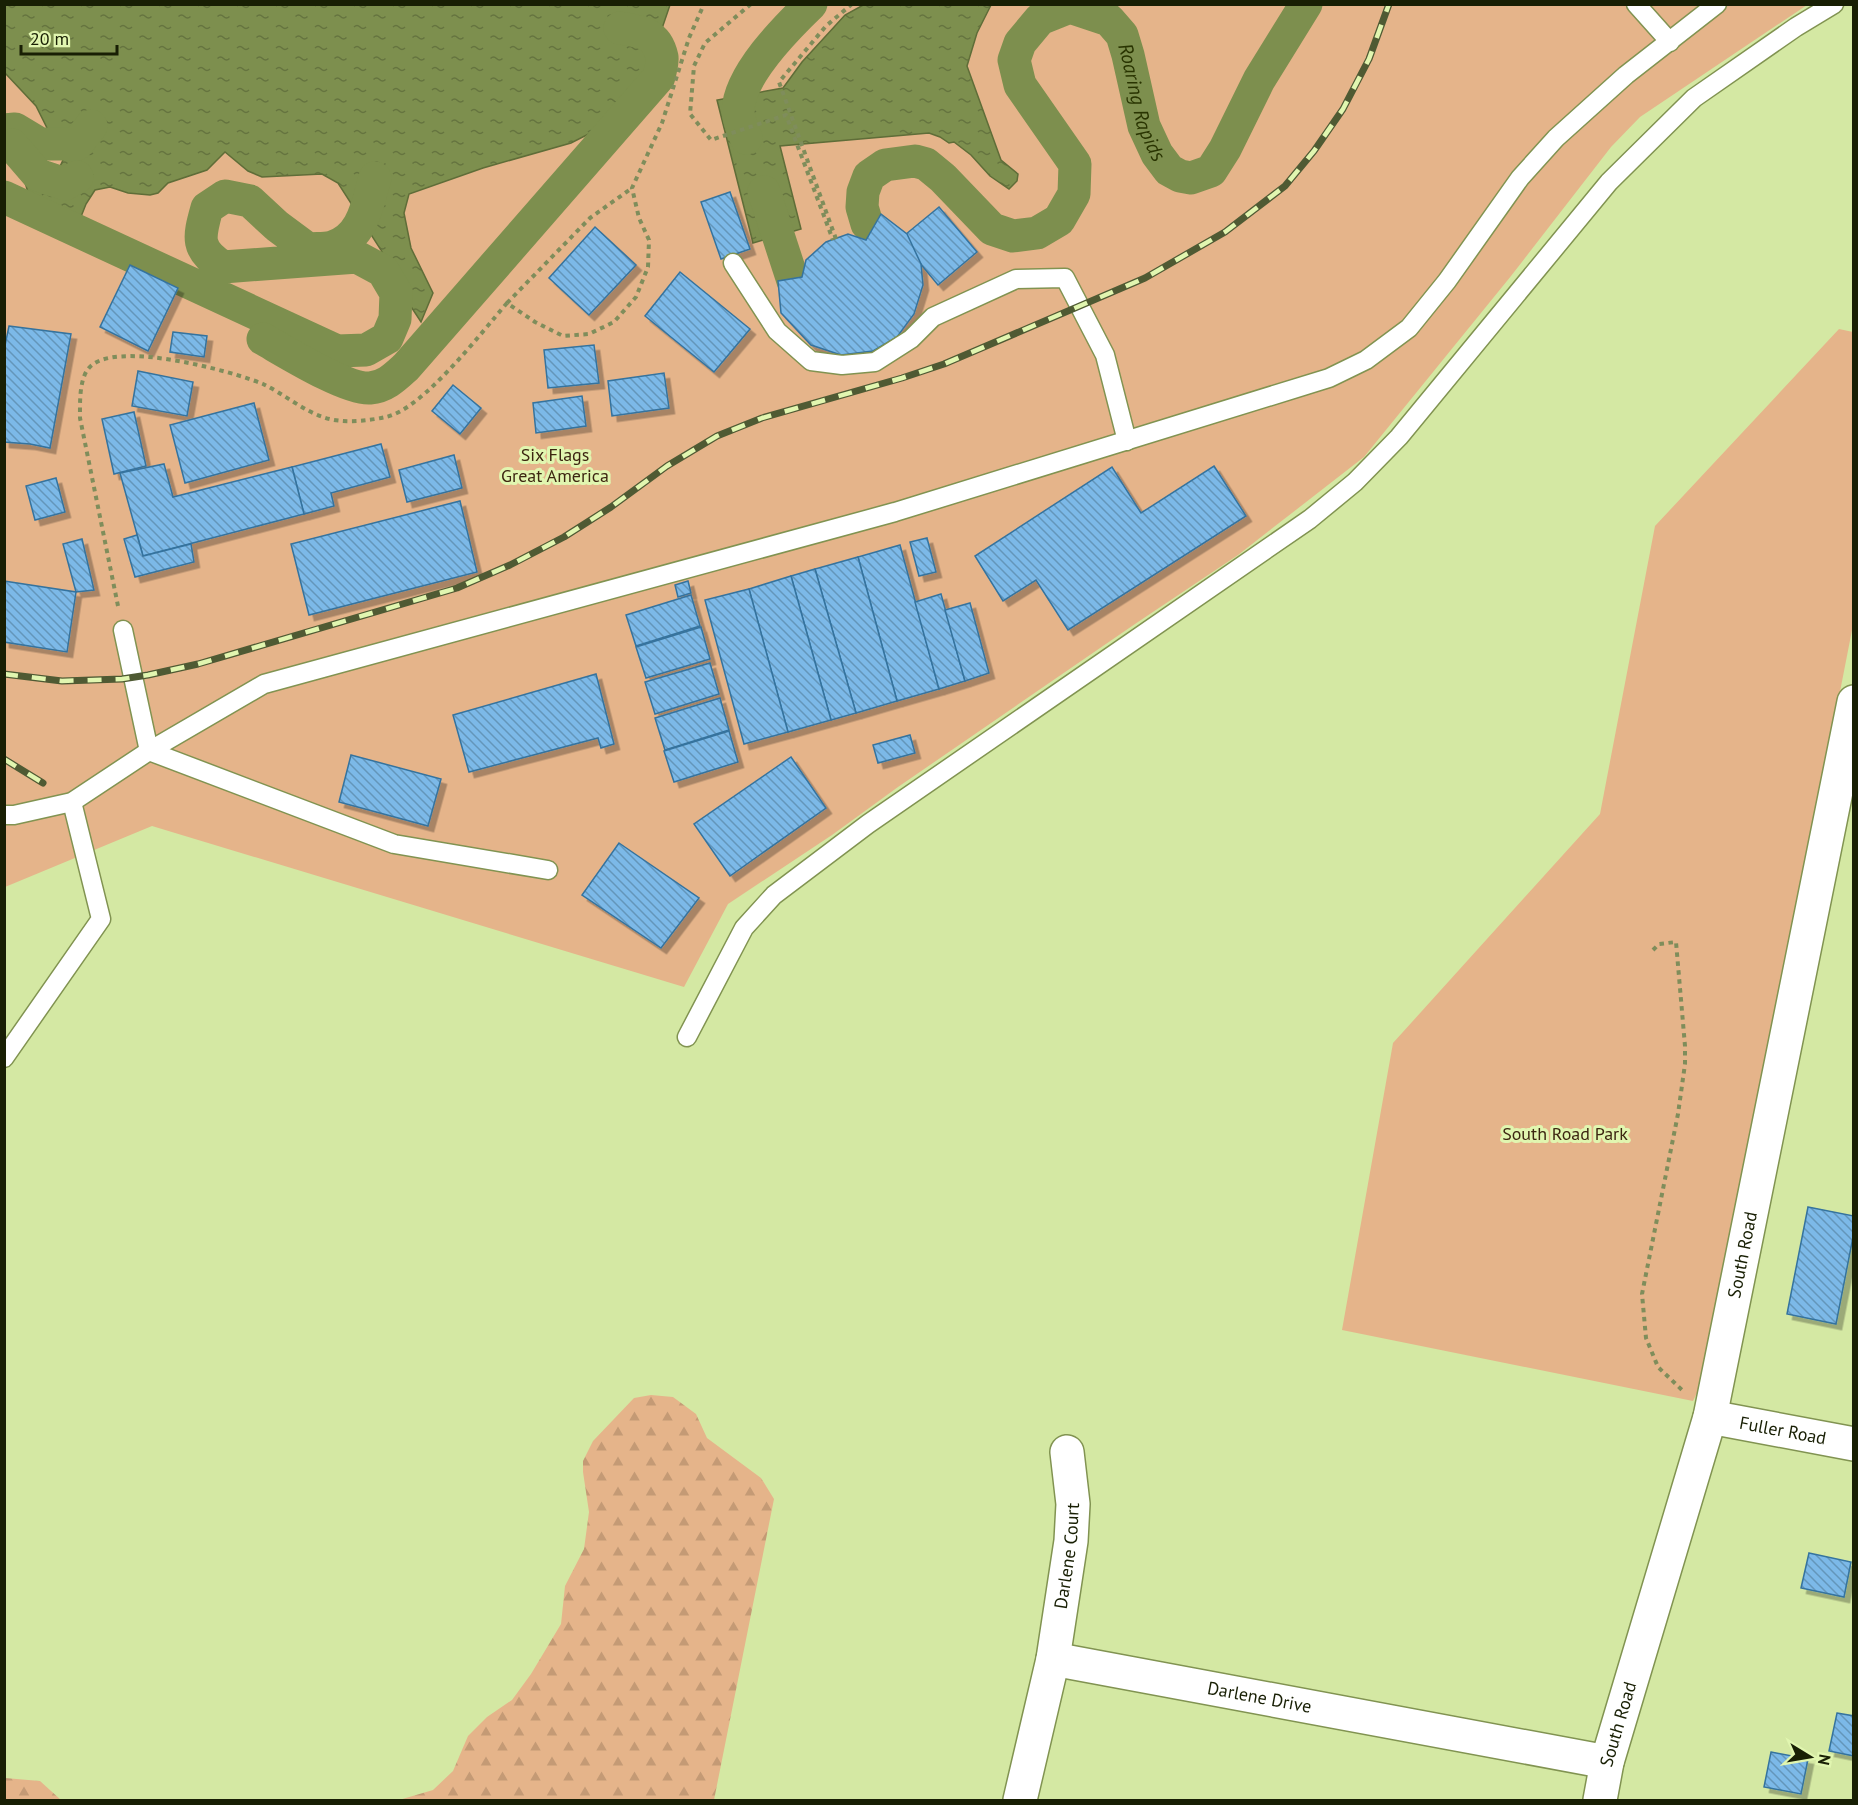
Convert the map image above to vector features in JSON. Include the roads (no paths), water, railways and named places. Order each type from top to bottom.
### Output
[{"type":"street","name":"South Road","points":[[1600,1800],[1607,1762],[1710,1417],[1854,702]]},
{"type":"street","name":"Fuller Road","points":[[1710,1417],[1854,1444]]},
{"type":"street","name":"Darlene Court","points":[[1053,1659],[1071,1541],[1073,1504],[1067,1452]]},
{"type":"street","name":"Darlene Drive","points":[[1053,1659],[1607,1762]]},
{"type":"street","points":[[1020,1800],[1053,1659]]},
{"type":"lane","points":[[1636,4],[1670,42]]},
{"type":"lane","points":[[4,815],[14,815],[72,802],[149,751],[264,684],[895,512],[1329,378],[1366,360],[1409,328],[1447,281],[1520,178],[1556,138],[1626,75],[1717,4]]},
{"type":"lane","points":[[687,1037],[744,928],[774,895],[868,824],[1310,519],[1355,482],[1399,437],[1617,174],[1694,98],[1796,27],[1834,4]]},
{"type":"lane","points":[[733,263],[777,332],[811,361],[842,365],[875,362],[911,339],[933,316],[1016,279],[1065,278],[1105,355],[1127,441]]},
{"type":"lane","points":[[123,630],[149,751]]},
{"type":"lane","points":[[149,751],[394,844],[548,870]]},
{"type":"lane","points":[[4,1058],[101,919],[72,802]]},
{"type":"water","points":[[5,4],[670,5],[634,111],[571,143],[483,168],[409,194],[404,213],[411,248],[433,293],[421,322],[406,299],[381,250],[338,183],[322,174],[262,177],[248,171],[225,152],[207,170],[168,183],[158,193],[150,195],[128,193],[110,187],[95,190],[86,204],[71,242],[38,224],[22,173],[56,175],[63,160],[36,106],[5,73]]},
{"type":"water","points":[[865,4],[991,5],[977,33],[967,66],[1001,160],[1018,174],[1017,181],[1009,189],[990,176],[971,155],[954,142],[949,143],[929,133],[780,146],[801,229],[753,243],[717,100],[783,88],[802,62],[845,15]]},
{"type":"waterway","name":"Roaring Rapids","points":[[746,138],[738,111],[746,82],[766,53],[811,4]]},
{"type":"waterway","name":"Roaring Rapids","points":[[867,224],[862,207],[863,192],[869,176],[885,165],[915,161],[926,164],[943,178],[992,229],[1013,236],[1037,233],[1059,220],[1074,194],[1075,164],[1020,85],[1014,60],[1020,43],[1040,19],[1070,7],[1109,20],[1122,35],[1144,126],[1157,154],[1169,170],[1180,176],[1191,178],[1211,171],[1225,149],[1259,80],[1306,4]]},
{"type":"waterway","points":[[263,339],[332,377],[360,387],[380,386],[398,374],[659,77],[662,59],[656,43],[641,32],[620,28]]},
{"type":"waterway","points":[[4,130],[15,129],[40,144],[77,144],[91,126]]},
{"type":"waterway","points":[[12,145],[38,175],[65,184],[77,177]]},
{"type":"waterway","points":[[4,197],[337,351],[366,350],[387,338],[395,319],[396,293],[383,271],[357,257],[223,267],[208,254],[201,242],[201,235],[207,208],[225,196],[250,201],[277,226],[308,249],[332,247],[342,243],[357,228],[366,209],[375,178]]},
{"type":"waterway","name":"Roaring Rapids","points":[[764,192],[793,281]]},
{"type":"railway","points":[[4,674],[62,681],[122,679],[148,675],[198,664],[457,588],[510,565],[564,537],[611,507],[667,466],[717,436],[762,418],[944,364],[1145,278],[1225,232],[1285,186],[1314,151],[1343,109],[1369,59],[1389,4]]},
{"type":"railway","points":[[4,759],[43,783]]},
{"type":"park label","name":"Six Flags Great America","points":[[555,465]]},
{"type":"park label","name":"South Road Park","points":[[1565,1134]]}]
